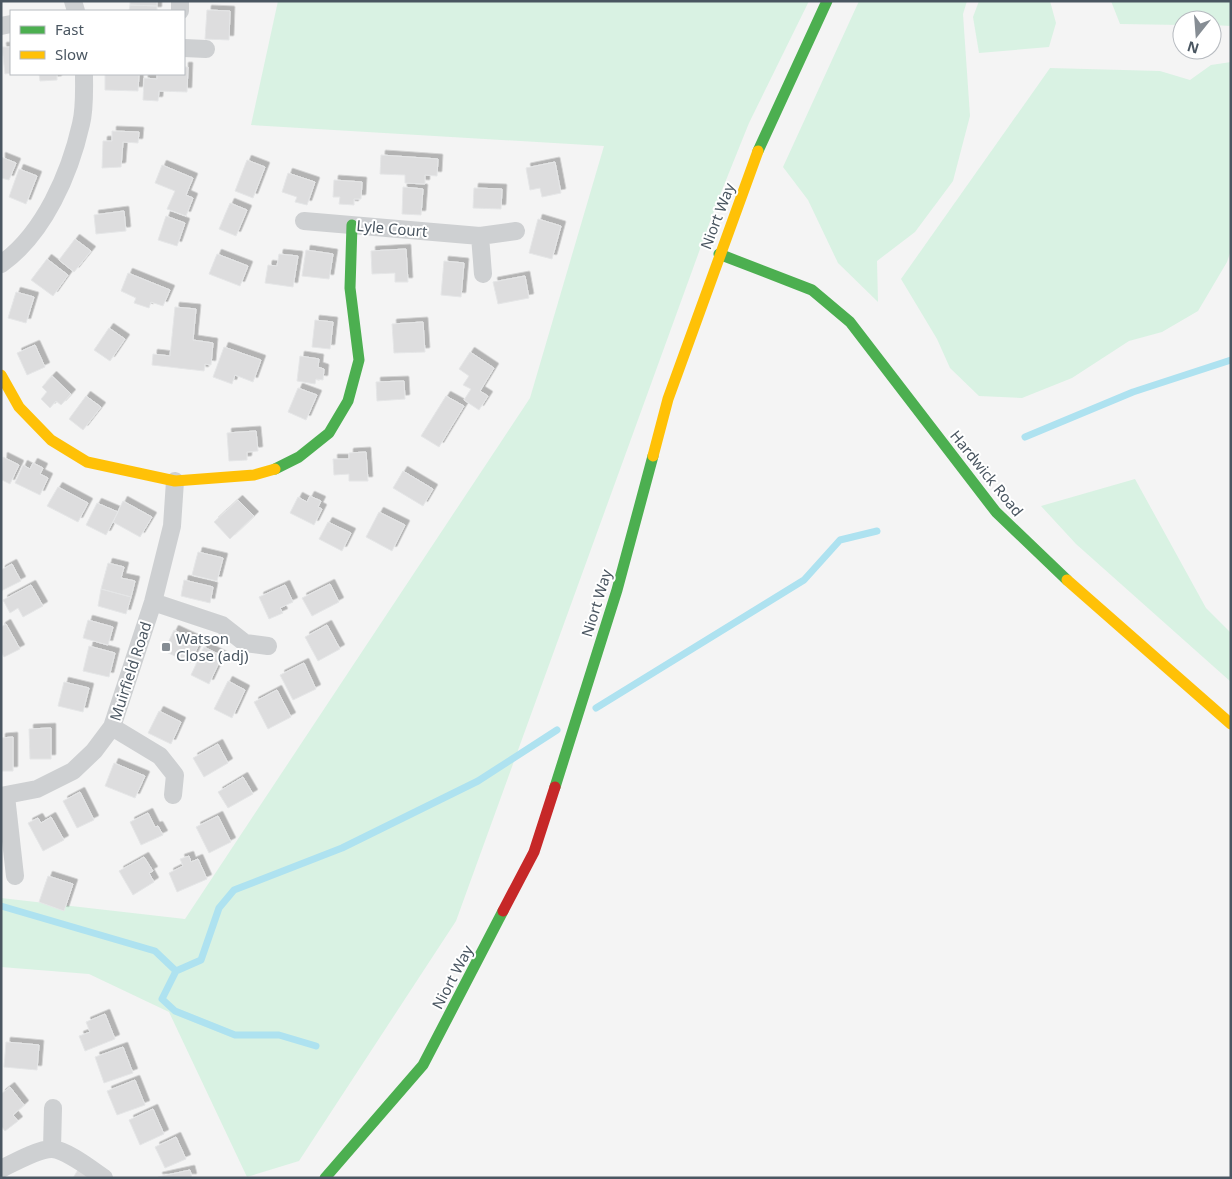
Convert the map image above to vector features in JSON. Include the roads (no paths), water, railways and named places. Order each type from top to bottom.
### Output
[{"type":"main road","name":"Niort Way","points":[[325,1178],[423,1065],[534,852],[616,590],[668,399],[718,254],[760,145],[827,1]]},
{"type":"main road","points":[[1,375],[19,407],[51,440],[87,462],[175,481],[254,475],[277,468],[299,456],[329,433],[348,401],[358,360],[350,288],[352,225]]},
{"type":"main road","name":"Hardwick Road","points":[[718,254],[812,290],[850,322],[996,512],[1056,571],[1231,724]]},
{"type":"street","points":[[185,48],[206,49]]},
{"type":"street","points":[[1,264],[11,258],[43,221],[64,176],[82,123],[84,75]]},
{"type":"street","name":"Lyle Court","points":[[304,221],[480,236],[516,231]]},
{"type":"street","points":[[480,236],[483,274]]},
{"type":"street","name":"Muirfield Road","points":[[4,796],[37,789],[73,771],[94,751],[112,727],[153,602],[172,526],[175,481]]},
{"type":"street","points":[[153,602],[222,625],[245,643],[268,646]]},
{"type":"street","points":[[112,727],[160,756],[175,775],[173,795]]},
{"type":"street","points":[[4,796],[15,876]]},
{"type":"street","points":[[52,1149],[54,1108]]},
{"type":"street","points":[[1,1168],[24,1157],[52,1149],[74,1158],[104,1178]]},
{"type":"waterway","points":[[1025,437],[1133,392],[1231,360]]},
{"type":"waterway","points":[[596,708],[804,580],[840,540],[877,531]]},
{"type":"waterway","points":[[1,906],[155,951],[176,971],[201,960],[219,908],[234,890],[342,848],[478,781],[557,730]]},
{"type":"waterway","points":[[176,971],[162,999],[175,1011],[235,1035],[279,1035],[316,1046]]},
{"type":"place","name":"Watson Close (adj)","points":[[166,647]]}]
